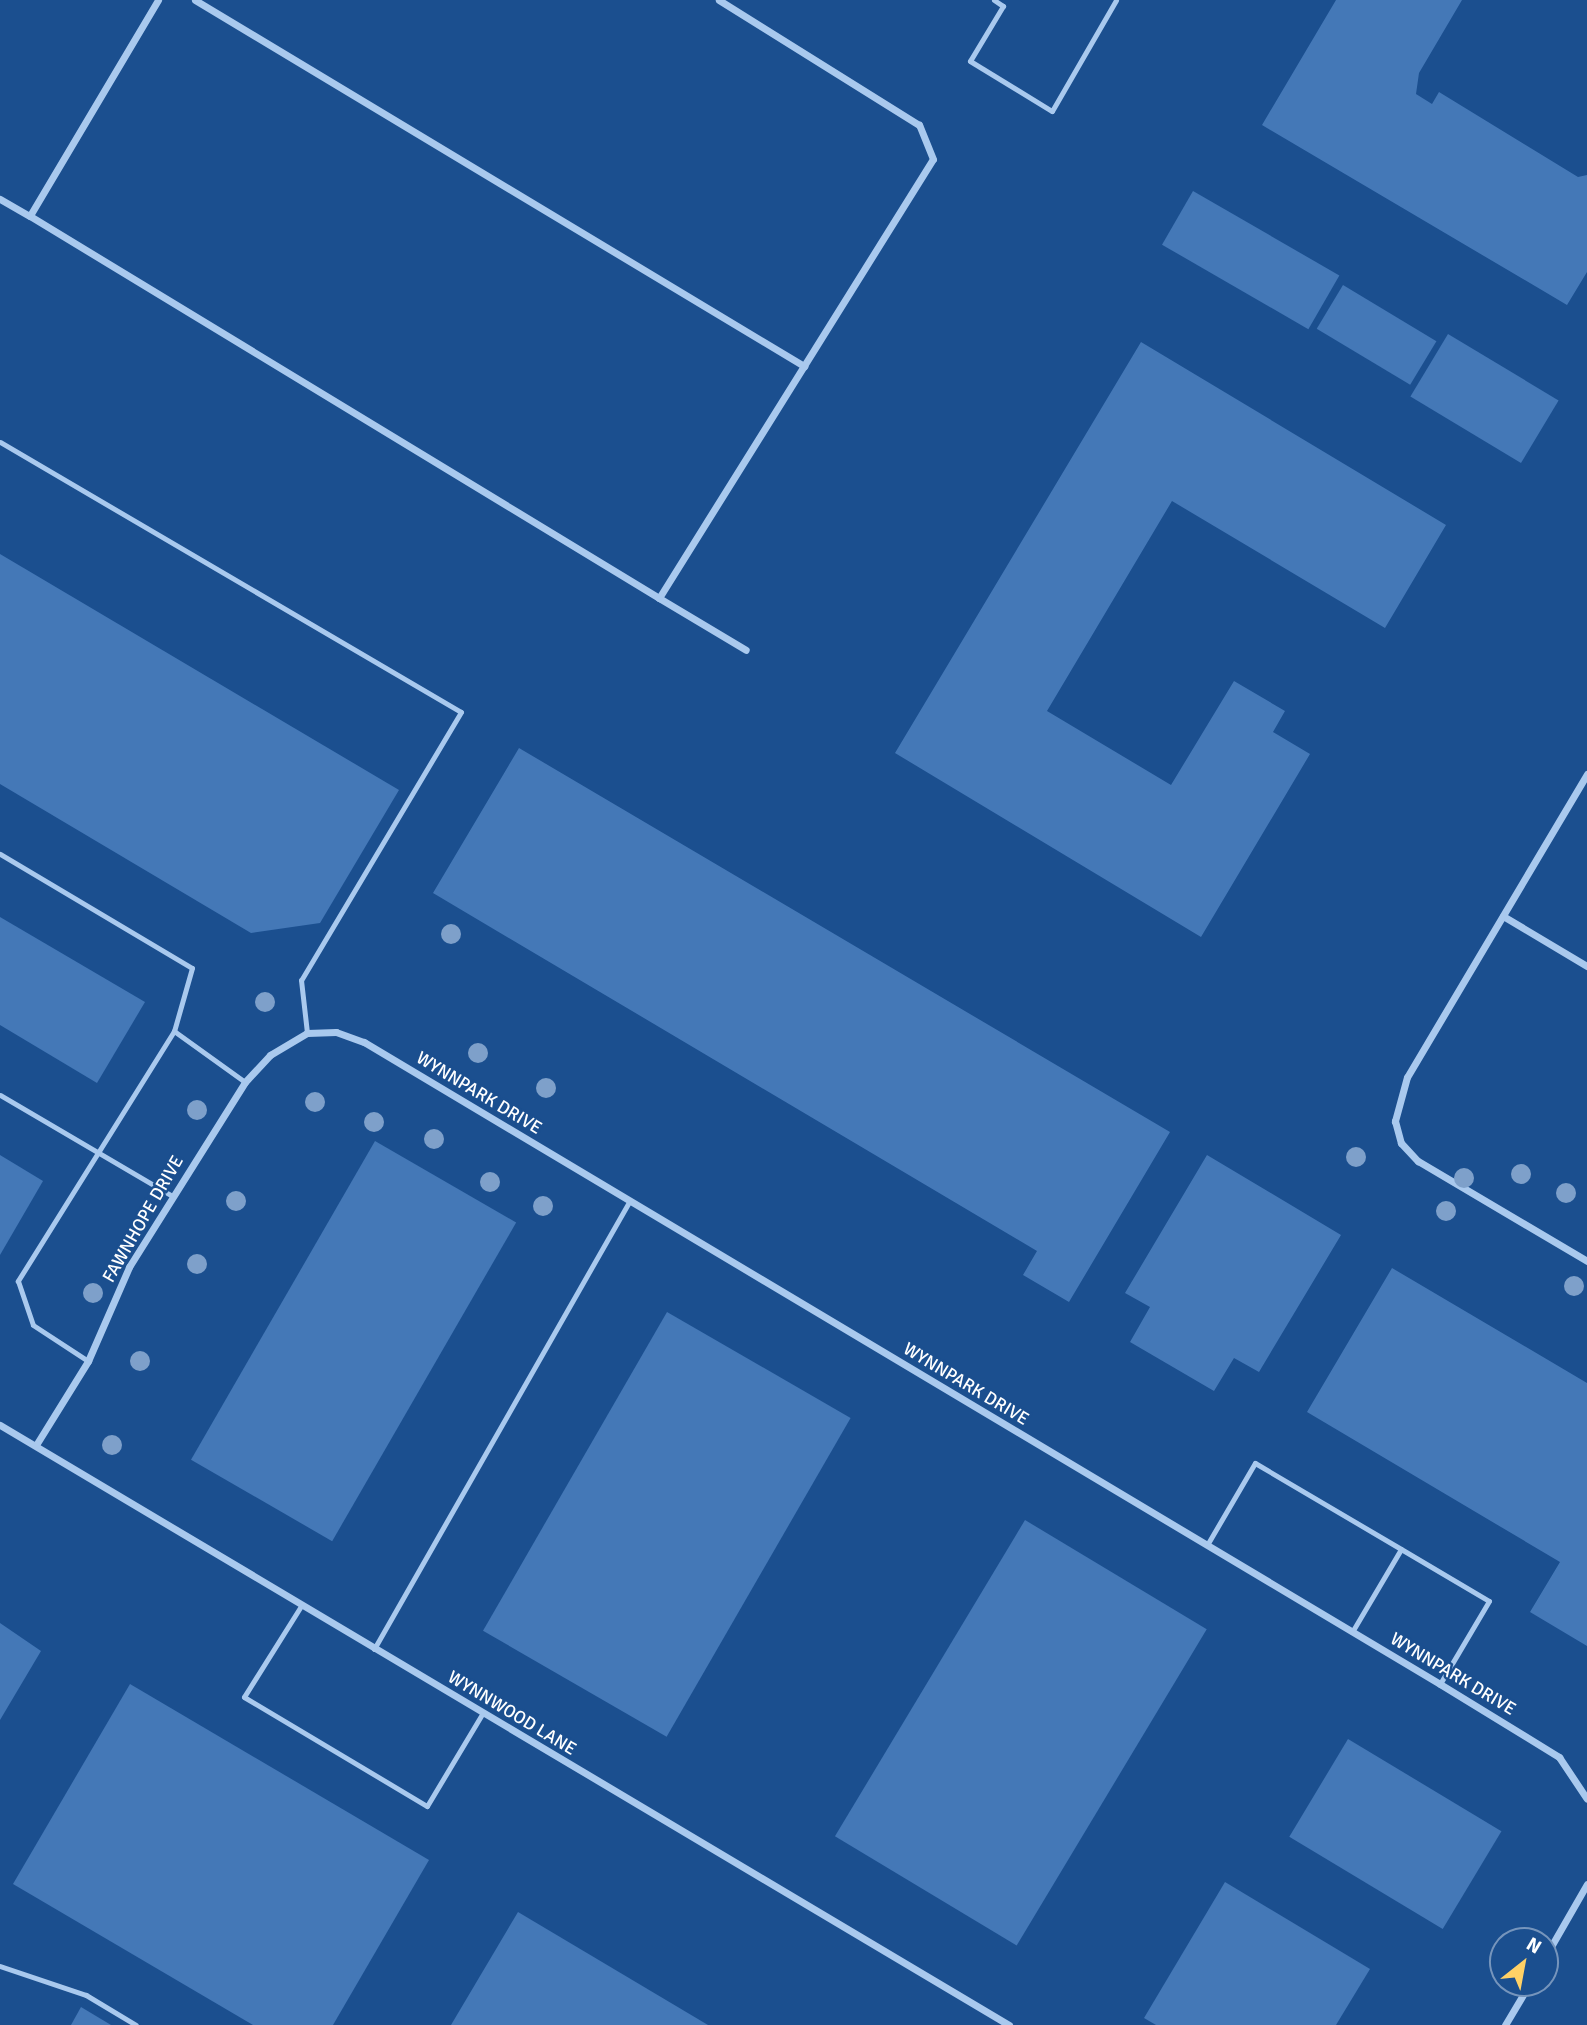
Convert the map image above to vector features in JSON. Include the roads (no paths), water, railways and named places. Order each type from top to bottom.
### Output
[{"type":"street","points":[[30,216],[158,0]]},
{"type":"street","points":[[195,0],[804,366]]},
{"type":"street","points":[[659,598],[933,159],[919,125],[719,0]]},
{"type":"street","points":[[0,199],[746,650]]},
{"type":"street","points":[[1587,774],[1408,1077],[1395,1121],[1401,1143],[1418,1161],[1587,1261]]},
{"type":"street","points":[[1503,916],[1587,966]]},
{"type":"street","name":"FAWNHOPE DRIVE","points":[[36,1445],[88,1362],[129,1266],[245,1082],[270,1055],[307,1032]]},
{"type":"street","name":"WYNNPARK DRIVE","points":[[307,1032],[336,1032],[364,1042],[1440,1684],[1559,1757],[1587,1799]]},
{"type":"street","name":"WYNNWOOD LANE","points":[[0,1425],[1009,2025]]},
{"type":"street","points":[[1559,1933],[1587,1884]]},
{"type":"street","points":[[1505,2025],[1522,1997]]},
{"type":"lane","points":[[993,0],[1005,3],[970,61],[1052,111],[1116,0]]},
{"type":"lane","points":[[0,442],[461,712],[301,980],[307,1032]]},
{"type":"lane","points":[[0,854],[192,968],[174,1031],[18,1281],[33,1325],[88,1362]]},
{"type":"lane","points":[[174,1031],[245,1082]]},
{"type":"lane","points":[[0,1095],[172,1196]]},
{"type":"lane","points":[[374,1649],[629,1202]]},
{"type":"lane","points":[[1207,1545],[1255,1463],[1489,1601],[1440,1684]]},
{"type":"lane","points":[[1352,1632],[1401,1549]]},
{"type":"lane","points":[[301,1606],[244,1697],[427,1806],[482,1714]]},
{"type":"lane","points":[[0,1966],[86,1995],[136,2025]]}]
